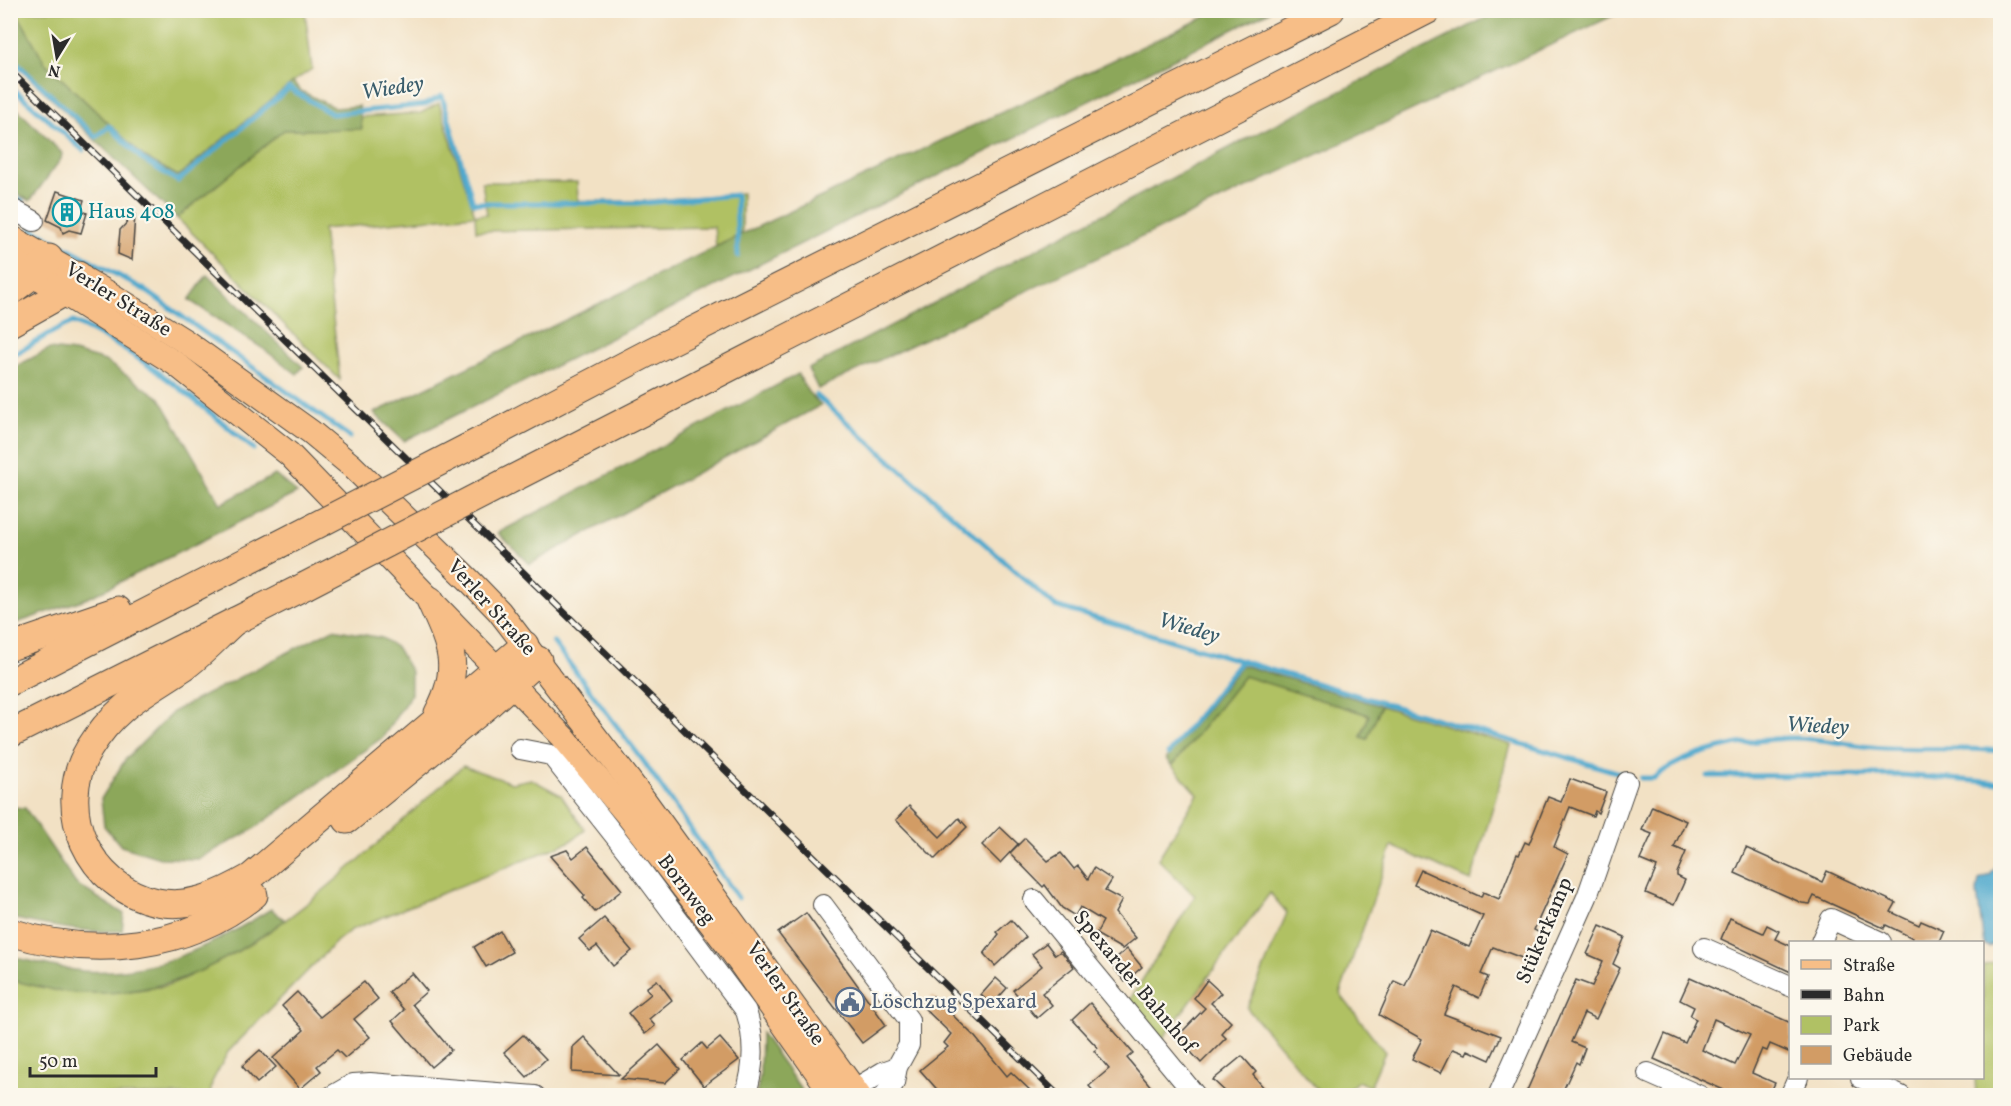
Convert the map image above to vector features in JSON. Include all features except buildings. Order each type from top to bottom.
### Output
[{"type":"highway","points":[[10,682],[663,346],[1331,10]]},
{"type":"highway","points":[[10,734],[304,586],[1428,10]]},
{"type":"highway","points":[[10,292],[42,266]]},
{"type":"highway","points":[[10,323],[71,284]]},
{"type":"highway","points":[[10,647],[234,566]]},
{"type":"highway","points":[[430,600],[449,643],[453,662],[450,688],[435,720]]},
{"type":"highway","points":[[235,621],[186,665],[131,700],[106,725],[88,751],[81,770],[75,800],[81,837],[102,872],[114,883],[136,896],[159,903],[187,903],[218,896],[251,877],[435,720],[505,675]]},
{"type":"highway","points":[[10,932],[58,944],[90,947],[161,941],[198,928],[246,901],[532,653]]},
{"type":"main road","name":"Verler Straße","points":[[10,237],[42,266],[71,284],[186,342],[311,432],[352,466],[469,580],[499,611],[532,653],[744,936],[847,1094]]},
{"type":"main road","name":"Verler Straße","points":[[10,259],[42,266]]},
{"type":"main road","name":"Verler Straße","points":[[71,284],[289,454],[505,675],[563,737],[633,822],[729,947],[847,1094]]},
{"type":"street","points":[[10,208],[34,221]]},
{"type":"street","name":"Bornweg","points":[[520,749],[550,755],[626,850],[746,1011],[753,1033],[753,1047],[745,1095]]},
{"type":"street","name":"Stükerkamp","points":[[1498,1095],[1587,897],[1627,782]]},
{"type":"street","name":"Spexarder Bahnhof","points":[[1034,900],[1196,1095]]},
{"type":"street","points":[[823,905],[909,1020],[909,1045],[897,1067],[894,1083],[884,1095]]},
{"type":"street","points":[[1821,941],[1831,919],[1869,940]]},
{"type":"street","points":[[1704,948],[1789,985]]},
{"type":"street","points":[[847,1094],[897,1067]]},
{"type":"street","points":[[1648,1073],[1700,1095]]},
{"type":"street","points":[[1790,1095],[1797,1079]]},
{"type":"street","points":[[1865,1079],[1901,1095]]},
{"type":"street","points":[[332,1095],[353,1084],[370,1083],[535,1095]]},
{"type":"green space","points":[[10,11],[16,11],[45,63],[144,157],[178,176],[293,82],[301,91],[335,108],[359,106],[362,129],[284,130],[177,218],[11,60]]},
{"type":"green space","points":[[16,11],[305,11],[312,69],[293,82],[178,177],[144,157],[45,63]]},
{"type":"green space","points":[[1206,11],[1270,11],[404,441],[374,413],[742,234],[1205,17]]},
{"type":"green space","points":[[1499,11],[1623,11],[818,389],[808,369],[1248,138]]},
{"type":"green space","points":[[11,103],[62,153],[61,159],[30,201],[11,190]]},
{"type":"green space","points":[[439,103],[475,215],[323,229],[340,380],[177,218],[284,130],[361,129],[360,117],[421,113]]},
{"type":"green space","points":[[482,182],[577,182],[578,201],[642,201],[742,193],[742,234],[716,247],[714,227],[476,231],[475,215],[487,214]]},
{"type":"green space","points":[[207,275],[303,367],[297,374],[189,300]]},
{"type":"green space","points":[[49,349],[74,352],[105,361],[160,398],[221,504],[275,475],[297,493],[88,598],[11,625],[11,369]]},
{"type":"green space","points":[[798,374],[808,392],[821,405],[530,564],[498,533]]},
{"type":"green space","points":[[333,629],[382,638],[397,648],[411,672],[411,694],[383,737],[252,830],[198,859],[160,858],[121,846],[104,826],[101,799],[125,760],[174,711]]},
{"type":"green space","points":[[1242,665],[1381,706],[1367,739],[1361,737],[1369,715],[1244,676],[1172,766],[1166,759]]},
{"type":"green space","points":[[1244,676],[1369,715],[1361,736],[1367,739],[1381,706],[1511,745],[1471,881],[1392,846],[1340,994],[1385,1052],[1370,1087],[1358,1081],[1342,1095],[1322,1095],[1247,1008],[1287,913],[1270,893],[1161,1041],[1129,1001],[1195,896],[1158,859],[1198,794],[1172,766]]},
{"type":"green space","points":[[463,766],[512,783],[531,779],[561,795],[585,830],[569,842],[351,930],[337,941],[228,1052],[212,1082],[210,1095],[11,1095],[10,980],[69,990],[105,992],[164,986],[179,981],[237,952],[306,905],[371,850]]},
{"type":"green space","points":[[11,807],[25,808],[76,884],[124,914],[122,931],[80,930],[11,918]]},
{"type":"green space","points":[[271,909],[285,920],[212,965],[163,984],[109,993],[78,993],[53,990],[11,980],[11,957],[83,971],[109,971],[158,963],[205,946]]},
{"type":"green space","points":[[2000,960],[2000,1095],[1976,1095],[1975,1079],[1984,1079],[1984,966]]},
{"type":"green space","points":[[761,1033],[804,1095],[756,1096],[760,1075]]},
{"type":"water","points":[[2000,862],[2000,942],[1989,947],[1984,945],[1977,892],[1979,880],[1990,875]]},
{"type":"waterway","name":"Wiedey","points":[[10,57],[96,137],[109,126],[142,159],[178,181],[289,88],[332,114],[424,105],[442,96],[473,203],[643,203],[736,195],[738,256]]},
{"type":"waterway","points":[[10,86],[83,150]]},
{"type":"waterway","points":[[10,195],[22,201]]},
{"type":"waterway","points":[[31,228],[145,290],[350,437]]},
{"type":"waterway","points":[[10,357],[73,322],[122,348],[168,379],[254,449]]},
{"type":"waterway","name":"Wiedey","points":[[816,395],[1055,606],[1620,773]]},
{"type":"waterway","points":[[553,642],[644,762],[738,898]]},
{"type":"waterway","points":[[1168,754],[1241,661]]},
{"type":"waterway","name":"Wiedey","points":[[1641,778],[1654,778],[1682,761],[1700,754],[1736,744],[1773,739],[1813,739],[1885,748],[2000,751]]},
{"type":"waterway","points":[[1708,776],[1901,775],[2000,783]]},
{"type":"railway","points":[[10,71],[1059,1096]]},
{"type":"place","name":"Haus 408","points":[[67,212]]},
{"type":"place","name":"Löschzug Spexard","points":[[850,1002]]}]
